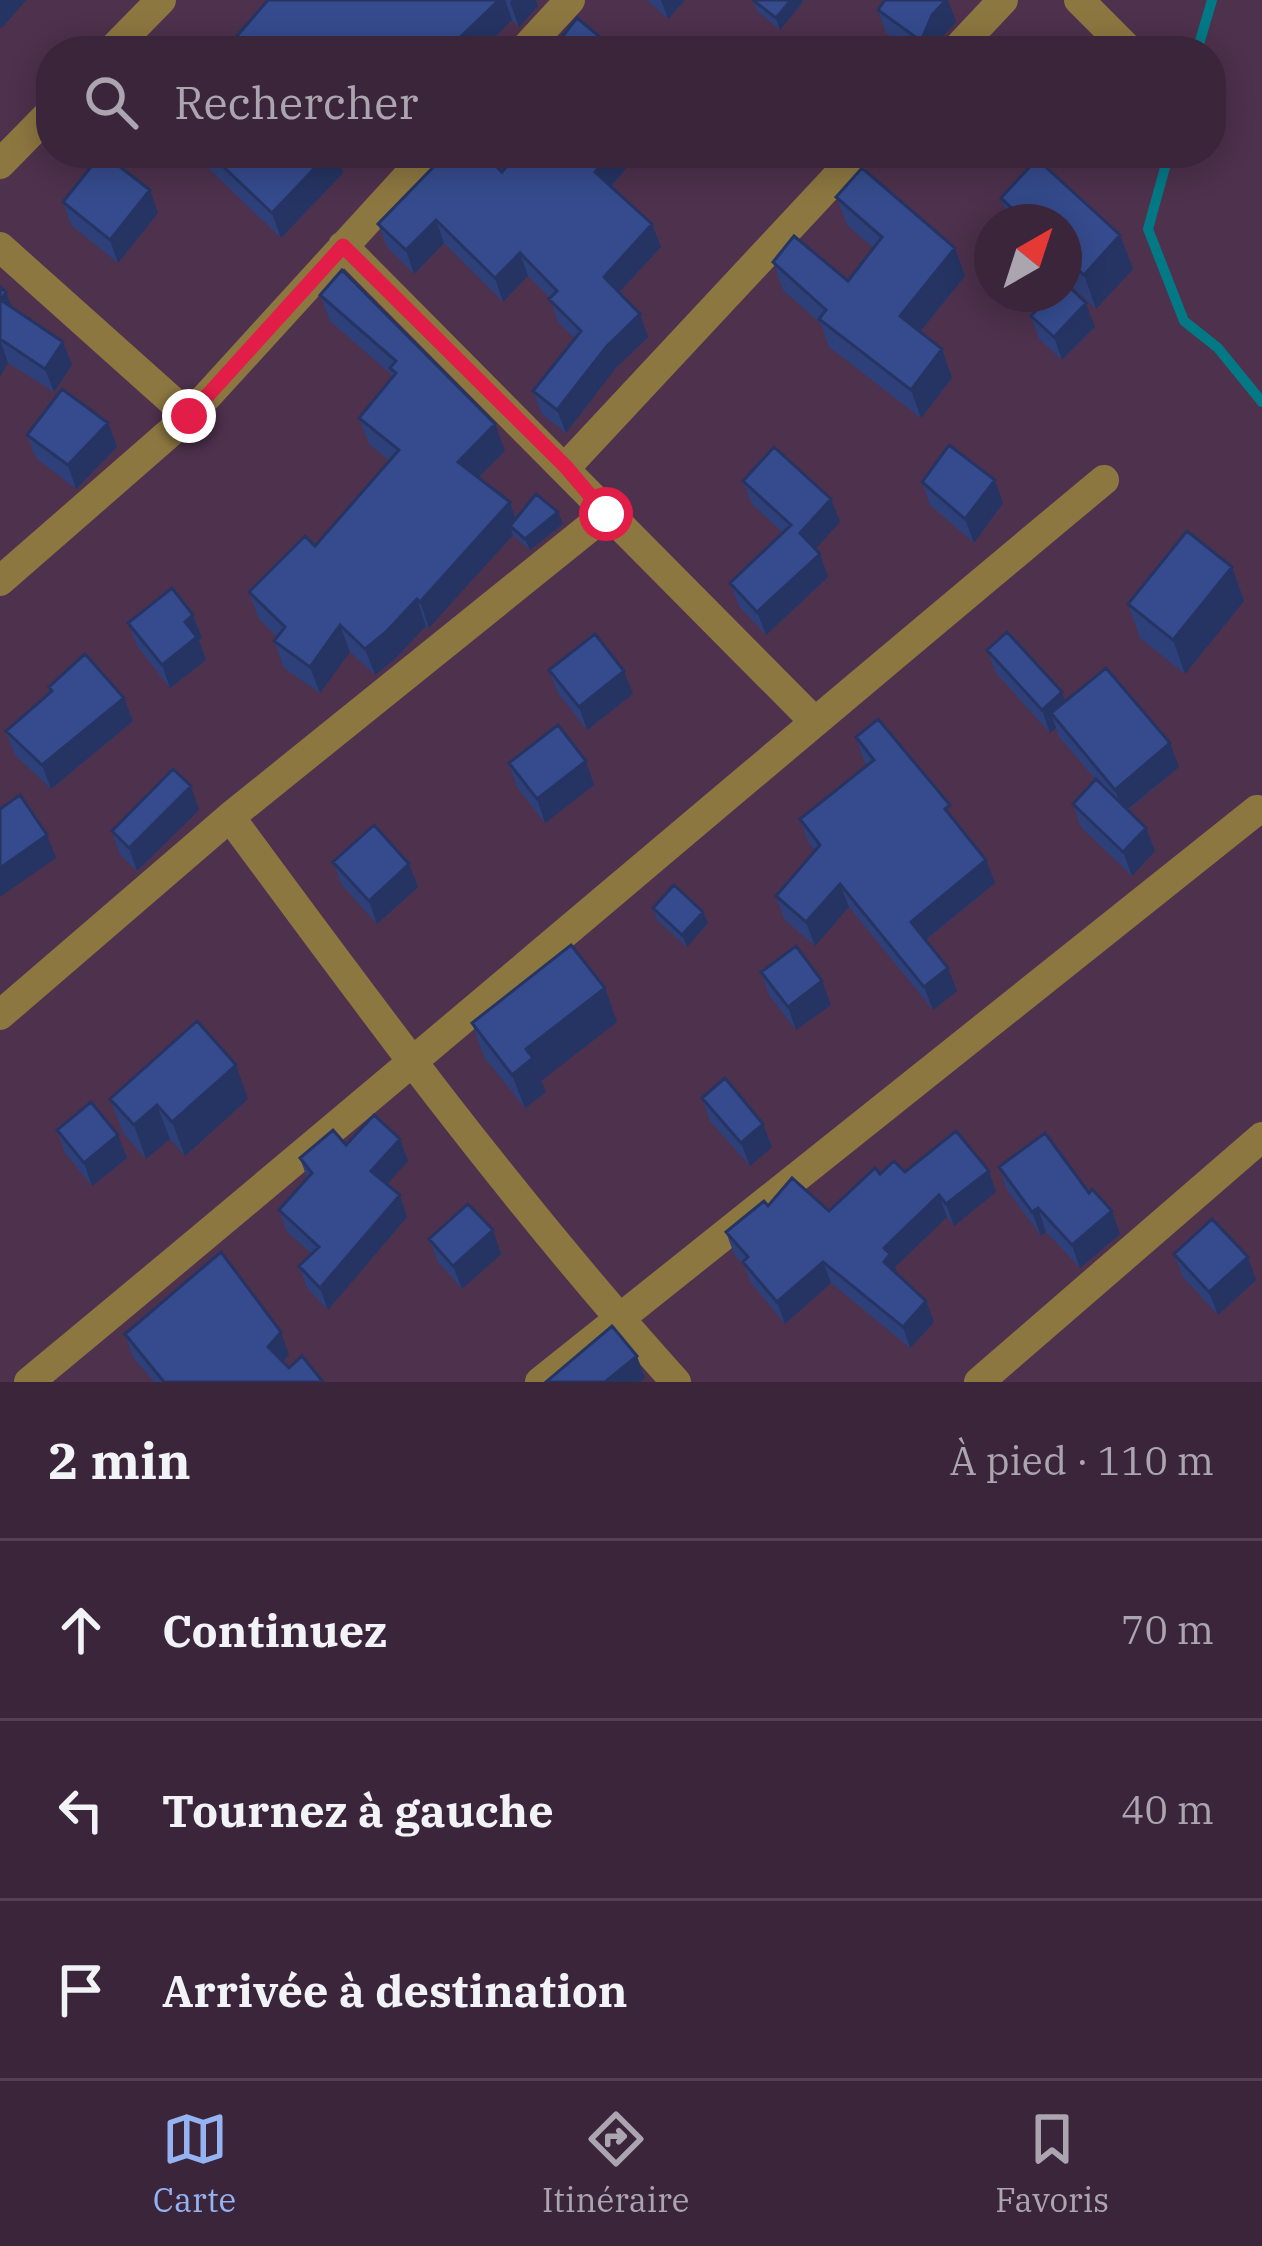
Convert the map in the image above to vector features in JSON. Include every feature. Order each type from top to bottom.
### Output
[{"type":"street","points":[[126,36],[161,0]]},
{"type":"street","points":[[537,36],[570,0]]},
{"type":"street","points":[[969,36],[1003,0]]},
{"type":"street","points":[[1078,0],[1115,36]]},
{"type":"street","points":[[0,164],[36,127]]},
{"type":"street","points":[[0,581],[189,416],[415,168]]},
{"type":"street","points":[[566,467],[846,168]]},
{"type":"street","points":[[343,246],[814,721]]},
{"type":"street","points":[[0,247],[189,416]]},
{"type":"street","points":[[29,1382],[413,1066],[814,721],[1104,480]]},
{"type":"street","points":[[0,1015],[230,817],[606,514]]},
{"type":"street","points":[[540,1382],[1257,810]]},
{"type":"street","points":[[230,817],[413,1066],[618,1318],[676,1382]]},
{"type":"street","points":[[979,1382],[1262,1137]]},
{"type":"building","points":[[268,0],[499,0],[462,36],[237,36]]},
{"type":"building","points":[[753,0],[791,0],[776,18]]},
{"type":"building","points":[[885,0],[946,0],[932,15],[923,36],[914,36],[878,10]]},
{"type":"building","points":[[577,18],[599,36],[563,36]]},
{"type":"building","points":[[90,168],[121,168],[150,190],[110,240],[63,202]]},
{"type":"building","points":[[225,168],[315,168],[272,213]]},
{"type":"building","points":[[432,168],[498,168],[502,172],[505,168],[598,168],[595,172],[652,224],[604,277],[640,314],[607,346],[557,410],[533,391],[581,331],[549,299],[557,291],[520,253],[495,278],[436,220],[406,250],[378,224]]},
{"type":"building","points":[[862,168],[955,248],[900,316],[942,349],[911,390],[819,319],[826,310],[773,262],[794,236],[848,281],[882,237],[836,197]]},
{"type":"building","points":[[1029,168],[1047,168],[1120,235],[1084,275],[1082,204],[1007,204],[1001,198]]},
{"type":"building","points":[[342,270],[495,424],[458,462],[510,502],[420,602],[417,599],[386,632],[365,649],[340,625],[310,667],[274,641],[285,627],[249,592],[305,536],[315,546],[399,450],[359,418],[396,373],[390,368],[396,361],[320,295]]},
{"type":"building","points":[[0,287],[6,292],[1,300],[63,342],[45,369],[0,339]]},
{"type":"building","points":[[1035,312],[1078,312],[1054,337],[1031,316]]},
{"type":"building","points":[[62,389],[108,423],[68,465],[27,435]]},
{"type":"building","points":[[949,445],[995,480],[965,519],[922,482]]},
{"type":"building","points":[[774,447],[831,499],[800,533],[820,554],[757,612],[730,583],[791,525],[743,481]]},
{"type":"building","points":[[536,494],[558,512],[525,539],[510,526]]},
{"type":"building","points":[[1187,531],[1232,567],[1173,640],[1128,604]]},
{"type":"building","points":[[172,588],[193,615],[185,622],[197,637],[162,665],[128,623]]},
{"type":"building","points":[[1007,632],[1062,692],[1042,710],[987,650]]},
{"type":"building","points":[[595,634],[624,671],[579,707],[549,670]]},
{"type":"building","points":[[85,654],[124,698],[42,765],[6,731]]},
{"type":"building","points":[[1106,668],[1170,743],[1115,790],[1051,713]]},
{"type":"building","points":[[878,719],[950,805],[945,809],[986,860],[911,922],[948,968],[924,987],[840,884],[806,922],[776,896],[820,845],[800,819],[874,760],[856,737]]},
{"type":"building","points":[[558,725],[586,761],[537,799],[509,763]]},
{"type":"building","points":[[173,769],[191,786],[129,848],[112,831]]},
{"type":"building","points":[[1096,779],[1146,828],[1123,852],[1073,804]]},
{"type":"building","points":[[20,795],[47,835],[0,868],[0,809]]},
{"type":"building","points":[[374,825],[409,864],[369,901],[333,862]]},
{"type":"building","points":[[674,885],[703,912],[682,935],[653,908]]},
{"type":"building","points":[[571,945],[605,988],[526,1049],[533,1058],[512,1075],[472,1023]]},
{"type":"building","points":[[796,946],[822,981],[788,1007],[761,972]]},
{"type":"building","points":[[197,1021],[236,1065],[172,1122],[157,1105],[134,1125],[110,1099]]},
{"type":"building","points":[[725,1078],[763,1124],[741,1143],[702,1098]]},
{"type":"building","points":[[91,1102],[118,1135],[84,1163],[57,1130]]},
{"type":"building","points":[[374,1115],[400,1139],[371,1171],[400,1195],[320,1288],[299,1266],[319,1247],[279,1210],[312,1173],[300,1158],[333,1130],[346,1145]]},
{"type":"building","points":[[956,1131],[989,1171],[946,1204],[939,1195],[884,1248],[890,1254],[884,1262],[926,1301],[903,1327],[823,1262],[777,1302],[743,1262],[748,1257],[726,1232],[764,1201],[768,1206],[792,1178],[829,1211],[875,1168],[880,1174],[894,1161],[905,1172]]},
{"type":"building","points":[[1045,1133],[1089,1193],[1092,1189],[1112,1211],[1072,1245],[1038,1208],[1032,1212],[999,1167]]},
{"type":"building","points":[[468,1204],[493,1230],[453,1266],[429,1239]]},
{"type":"building","points":[[1212,1219],[1248,1257],[1209,1292],[1174,1254]]},
{"type":"building","points":[[221,1252],[281,1332],[268,1347],[289,1368],[302,1356],[323,1382],[164,1382],[125,1334]]},
{"type":"building","points":[[612,1326],[637,1356],[605,1382],[546,1382]]},
{"type":"waterway","points":[[1201,36],[1212,0]]},
{"type":"waterway","points":[[1165,168],[1148,229],[1184,321],[1218,348],[1262,402]]},
{"type":"route","points":[[189,416],[343,246],[566,467],[606,514]]}]
